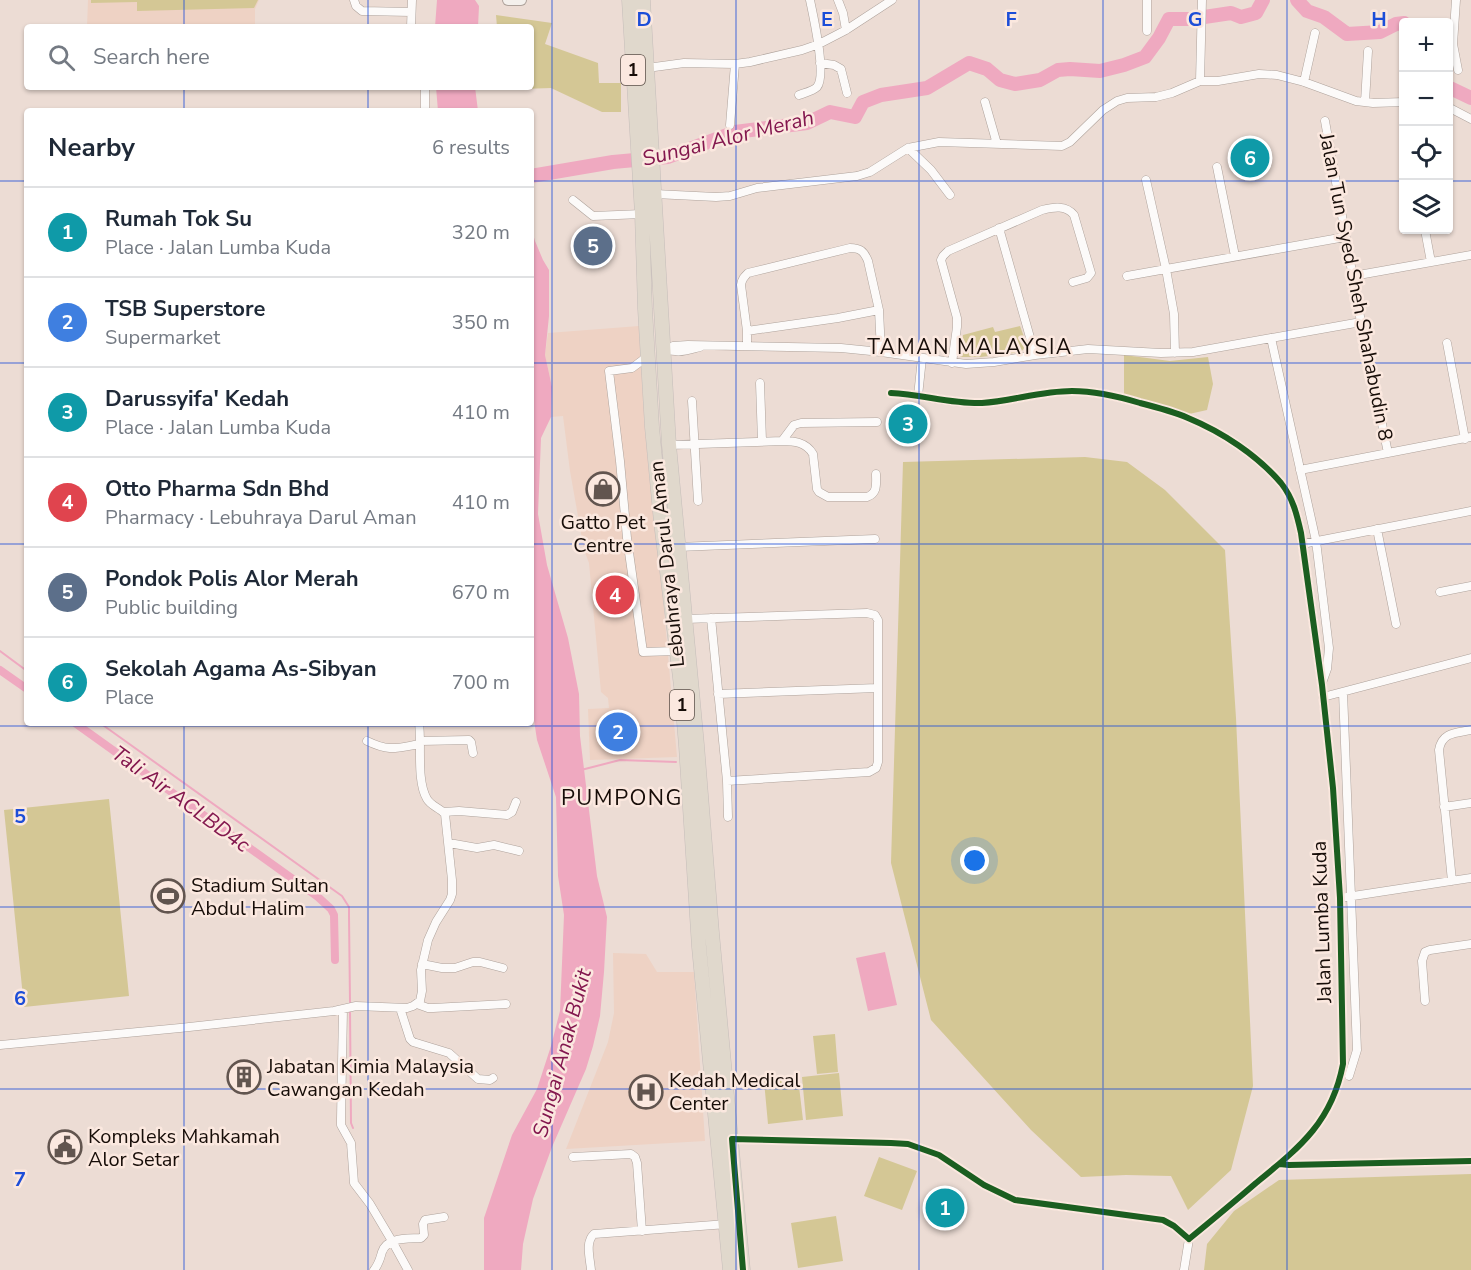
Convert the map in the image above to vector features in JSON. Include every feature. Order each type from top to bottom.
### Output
[{"type":"highway","name":"Lebuhraya Darul Aman","points":[[629,0],[647,171],[642,214],[645,309],[661,351]]},
{"type":"highway","name":"Lebuhraya Darul Aman","points":[[643,0],[647,68],[644,139]]},
{"type":"highway","name":"Lebuhraya Darul Aman","points":[[647,171],[655,194],[661,351],[698,745],[710,926],[743,1270]]},
{"type":"highway","name":"Lebuhraya Darul Aman","points":[[661,351],[656,356],[651,394],[661,522],[686,746],[699,947],[730,1270]]},
{"type":"highway","points":[[696,905],[710,926],[704,931],[699,947]]},
{"type":"street","points":[[354,0],[356,6],[362,11],[411,12]]},
{"type":"street","points":[[411,24],[412,0]]},
{"type":"street","points":[[508,0],[521,0]]},
{"type":"street","points":[[799,95],[818,85],[819,44],[810,0]]},
{"type":"street","points":[[838,0],[846,30]]},
{"type":"street","points":[[647,68],[684,63],[735,64],[802,50],[846,30],[892,0]]},
{"type":"street","points":[[1146,0],[1147,31]]},
{"type":"street","points":[[1200,81],[1202,0]]},
{"type":"street","points":[[1456,0],[1453,44],[1458,70]]},
{"type":"street","points":[[1304,82],[1315,33]]},
{"type":"street","points":[[1365,102],[1368,51]]},
{"type":"street","points":[[820,63],[834,65],[841,69],[847,93]]},
{"type":"street","points":[[730,125],[735,64]]},
{"type":"street","points":[[655,194],[730,196],[757,188],[857,176],[870,172],[908,148],[939,142],[1055,146],[1066,144],[1103,110],[1117,101],[1127,98],[1156,97],[1200,81],[1218,81],[1265,74],[1277,75],[1350,99],[1365,102],[1399,102]]},
{"type":"street","points":[[425,90],[425,108]]},
{"type":"street","points":[[985,102],[997,144]]},
{"type":"street","points":[[1453,110],[1471,119]]},
{"type":"street","name":"Jalan Tun Syed Sheh Shahabudin 8","points":[[1324,121],[1388,453]]},
{"type":"street","points":[[908,148],[931,170],[950,195]]},
{"type":"street","points":[[1217,167],[1235,256]]},
{"type":"street","points":[[1146,180],[1166,269],[1175,325],[1174,353]]},
{"type":"street","points":[[573,200],[593,216],[642,214]]},
{"type":"street","points":[[952,363],[957,318],[942,265],[943,256],[948,251],[1042,210],[1061,207],[1071,211],[1074,215],[1091,273],[1087,278],[1073,282]]},
{"type":"street","points":[[999,228],[1035,355]]},
{"type":"street","points":[[1426,234],[1431,262]]},
{"type":"street","points":[[1127,276],[1345,237]]},
{"type":"street","points":[[747,346],[741,285],[742,279],[748,273],[858,248],[865,253],[868,261],[879,310],[881,352]]},
{"type":"street","points":[[1353,276],[1471,255]]},
{"type":"street","points":[[747,331],[879,310]]},
{"type":"street","points":[[676,651],[643,652],[627,538],[609,371],[632,368],[673,346],[688,345],[841,348],[952,363],[981,363],[1088,349],[1193,352],[1361,322]]},
{"type":"street","points":[[1271,338],[1316,541],[1329,648],[1327,669],[1322,684]]},
{"type":"street","points":[[1300,470],[1468,438],[1447,343]]},
{"type":"street","points":[[918,396],[922,358]]},
{"type":"street","points":[[760,383],[762,441]]},
{"type":"street","name":"Jalan Lumba Kuda","points":[[891,393],[981,403],[1038,393],[1070,391],[1097,392],[1131,400],[1188,418],[1243,448],[1281,484],[1296,512],[1322,684],[1333,788],[1340,898],[1343,1064],[1330,1105],[1318,1125],[1301,1145],[1189,1239]]},
{"type":"street","points":[[692,401],[698,501]]},
{"type":"street","points":[[782,441],[794,425],[801,423],[877,422]]},
{"type":"street","points":[[669,445],[762,441],[800,443],[810,449],[813,454],[817,489],[828,497],[867,497],[876,490],[876,474]]},
{"type":"street","points":[[1302,544],[1471,511]]},
{"type":"street","points":[[1377,529],[1396,624]]},
{"type":"street","points":[[678,547],[875,539]]},
{"type":"street","points":[[1440,592],[1471,586]]},
{"type":"street","points":[[685,619],[872,614],[878,620],[878,765],[869,772],[727,781]]},
{"type":"street","points":[[711,618],[727,781],[728,817]]},
{"type":"street","points":[[1323,697],[1471,658]]},
{"type":"street","points":[[718,694],[877,688]]},
{"type":"street","points":[[1343,692],[1357,1050],[1349,1076]]},
{"type":"street","points":[[0,1045],[334,1011],[356,1006],[400,1008],[417,1004],[422,995],[421,977],[428,940],[450,900],[453,887],[446,817],[444,812],[430,803],[426,797],[420,764],[419,726]]},
{"type":"street","points":[[1452,881],[1439,756],[1440,745],[1450,734],[1471,730]]},
{"type":"street","points":[[367,741],[389,749],[420,743],[469,740],[473,753]]},
{"type":"street","points":[[444,812],[459,810],[507,815],[512,812],[516,802]]},
{"type":"street","points":[[1444,807],[1471,804]]},
{"type":"street","points":[[449,843],[477,848],[494,845],[519,851]]},
{"type":"street","points":[[1340,898],[1471,878]]},
{"type":"street","points":[[1425,1001],[1422,961],[1425,952],[1471,944]]},
{"type":"street","points":[[423,964],[455,968],[480,962],[503,968]]},
{"type":"street","points":[[417,1004],[428,1008],[506,1004]]},
{"type":"street","points":[[400,1008],[410,1039],[414,1042],[449,1053],[478,1079],[494,1078]]},
{"type":"street","points":[[342,1009],[341,1125],[351,1143],[354,1183],[370,1204],[408,1270]]},
{"type":"street","points":[[1343,1026],[1356,1026]]},
{"type":"street","points":[[732,1139],[909,1144],[939,1155],[984,1185],[1015,1200],[1163,1220],[1189,1239],[1184,1270]]},
{"type":"street","points":[[573,1157],[631,1154],[635,1157],[642,1231]]},
{"type":"street","points":[[1280,1164],[1471,1161]]},
{"type":"street","points":[[374,1270],[385,1246],[392,1241],[421,1238],[424,1235],[425,1220],[444,1217]]},
{"type":"street","points":[[591,1270],[589,1242],[594,1234],[726,1224]]},
{"type":"shaded area","points":[[88,0],[259,0],[255,9],[255,24],[87,24]]},
{"type":"shaded area","points":[[91,0],[258,0],[254,8],[137,11],[137,2],[91,3]]},
{"type":"shaded area","points":[[496,15],[552,23],[545,44],[598,63],[599,83],[621,83],[621,112],[602,112],[551,88],[534,89],[534,24],[497,24]]},
{"type":"shaded area","points":[[639,326],[677,757],[590,760],[588,709],[609,708],[608,698],[601,692],[589,563],[584,550],[570,471],[563,416],[551,417],[552,387],[545,355],[548,333]]},
{"type":"shaded area","points":[[1020,326],[1027,345],[1021,352],[960,357],[963,335],[993,327],[995,332]]},
{"type":"shaded area","points":[[1124,355],[1170,361],[1208,357],[1213,384],[1207,410],[1189,414],[1124,396]]},
{"type":"shaded area","points":[[1085,457],[1127,462],[1165,490],[1225,550],[1236,718],[1253,1086],[1231,1170],[1188,1210],[1171,1176],[1081,1177],[1031,1130],[931,1020],[891,863],[903,462]]},
{"type":"shaded area","points":[[109,799],[129,996],[24,1007],[4,810]]},
{"type":"shaded area","name":"Kedah Medical Center","points":[[613,953],[646,954],[657,972],[694,972],[705,1141],[566,1149],[608,1042],[614,1013]]},
{"type":"shaded area","points":[[835,1034],[838,1072],[817,1074],[813,1036]]},
{"type":"shaded area","points":[[839,1073],[843,1116],[806,1120],[802,1077]]},
{"type":"shaded area","points":[[798,1078],[803,1120],[768,1124],[764,1081]]},
{"type":"shaded area","points":[[879,1157],[917,1171],[902,1210],[864,1196]]},
{"type":"shaded area","points":[[1471,1174],[1471,1270],[1204,1270],[1207,1244],[1234,1211],[1279,1180]]},
{"type":"shaded area","points":[[836,1216],[843,1261],[798,1268],[791,1223]]},
{"type":"water","points":[[437,0],[475,0],[479,6],[478,24],[435,24]]},
{"type":"water","points":[[436,90],[475,90],[478,108],[438,108]]},
{"type":"water","name":"Sungai Anak Bukit","points":[[534,238],[549,270],[549,316],[545,355],[552,387],[551,417],[541,438],[538,514],[547,565],[568,638],[579,694],[580,736],[597,876],[607,917],[600,1016],[593,1046],[586,1069],[552,1147],[533,1199],[523,1244],[521,1270],[484,1270],[484,1218],[512,1135],[537,1089],[560,1011],[564,915],[558,876],[556,797],[537,740],[534,720]]},
{"type":"water","points":[[885,952],[897,1005],[868,1011],[856,958]]},
{"type":"waterway","name":"Sungai Alor Merah","points":[[534,175],[613,162],[668,157],[735,132],[807,123],[830,112],[855,117],[863,102],[881,95],[927,88],[969,63],[987,69],[1000,80],[1015,84],[1040,80],[1058,70],[1100,71],[1145,57],[1169,19],[1191,19],[1231,13],[1241,17],[1256,13],[1263,0]]},
{"type":"waterway","name":"Sungai Alor Merah","points":[[1297,0],[1307,11],[1324,17],[1347,34],[1380,32],[1399,24]]},
{"type":"waterway","name":"Sungai Alor Merah","points":[[1453,89],[1471,98]]},
{"type":"waterway","points":[[0,651],[24,669]]},
{"type":"waterway","name":"Tali Air ACLBD4c","points":[[0,670],[24,687]]},
{"type":"waterway","name":"Tali Air ACLBD4c","points":[[79,726],[318,897],[334,915],[335,960]]},
{"type":"waterway","points":[[104,726],[342,896],[349,907],[350,1002]]},
{"type":"waterway","points":[[581,770],[620,760],[676,762]]},
{"type":"waterway","points":[[350,1011],[351,1123],[353,1128]]},
{"type":"cycle path","points":[[891,393],[982,403],[1060,391],[1081,391],[1115,396],[1158,408],[1201,424],[1238,445],[1272,473],[1289,495],[1294,507],[1301,533],[1322,685],[1333,788],[1340,898],[1343,1064],[1331,1102],[1312,1132],[1287,1157],[1189,1239]]},
{"type":"cycle path","points":[[743,1270],[732,1139],[908,1144],[939,1155],[984,1185],[1015,1200],[1163,1220],[1189,1239]]},
{"type":"cycle path","points":[[1280,1164],[1471,1161]]},
{"type":"place","name":"Sekolah Agama As-Sibyan","points":[[1250,158]]},
{"type":"place","name":"Pondok Polis Alor Merah","points":[[593,246]]},
{"type":"place","name":"Darussyifa' Kedah","points":[[908,424]]},
{"type":"place","name":"Gatto Pet Centre","points":[[603,489]]},
{"type":"place","name":"Otto Pharma Sdn Bhd","points":[[615,595]]},
{"type":"place","name":"TSB Superstore","points":[[618,732]]},
{"type":"place","name":"Stadium Sultan Abdul Halim","points":[[168,896]]},
{"type":"place","name":"Jabatan Kimia Malaysia Cawangan Kedah","points":[[244,1077]]},
{"type":"place","name":"Kedah Medical Center","points":[[646,1092]]},
{"type":"place","name":"Kompleks Mahkamah Alor Setar","points":[[65,1147]]},
{"type":"place","name":"Rumah Tok Su","points":[[945,1208]]},
{"type":"district","name":"TAMAN MALAYSIA","points":[[970,347]]},
{"type":"district","name":"PUMPONG","points":[[622,798]]}]
